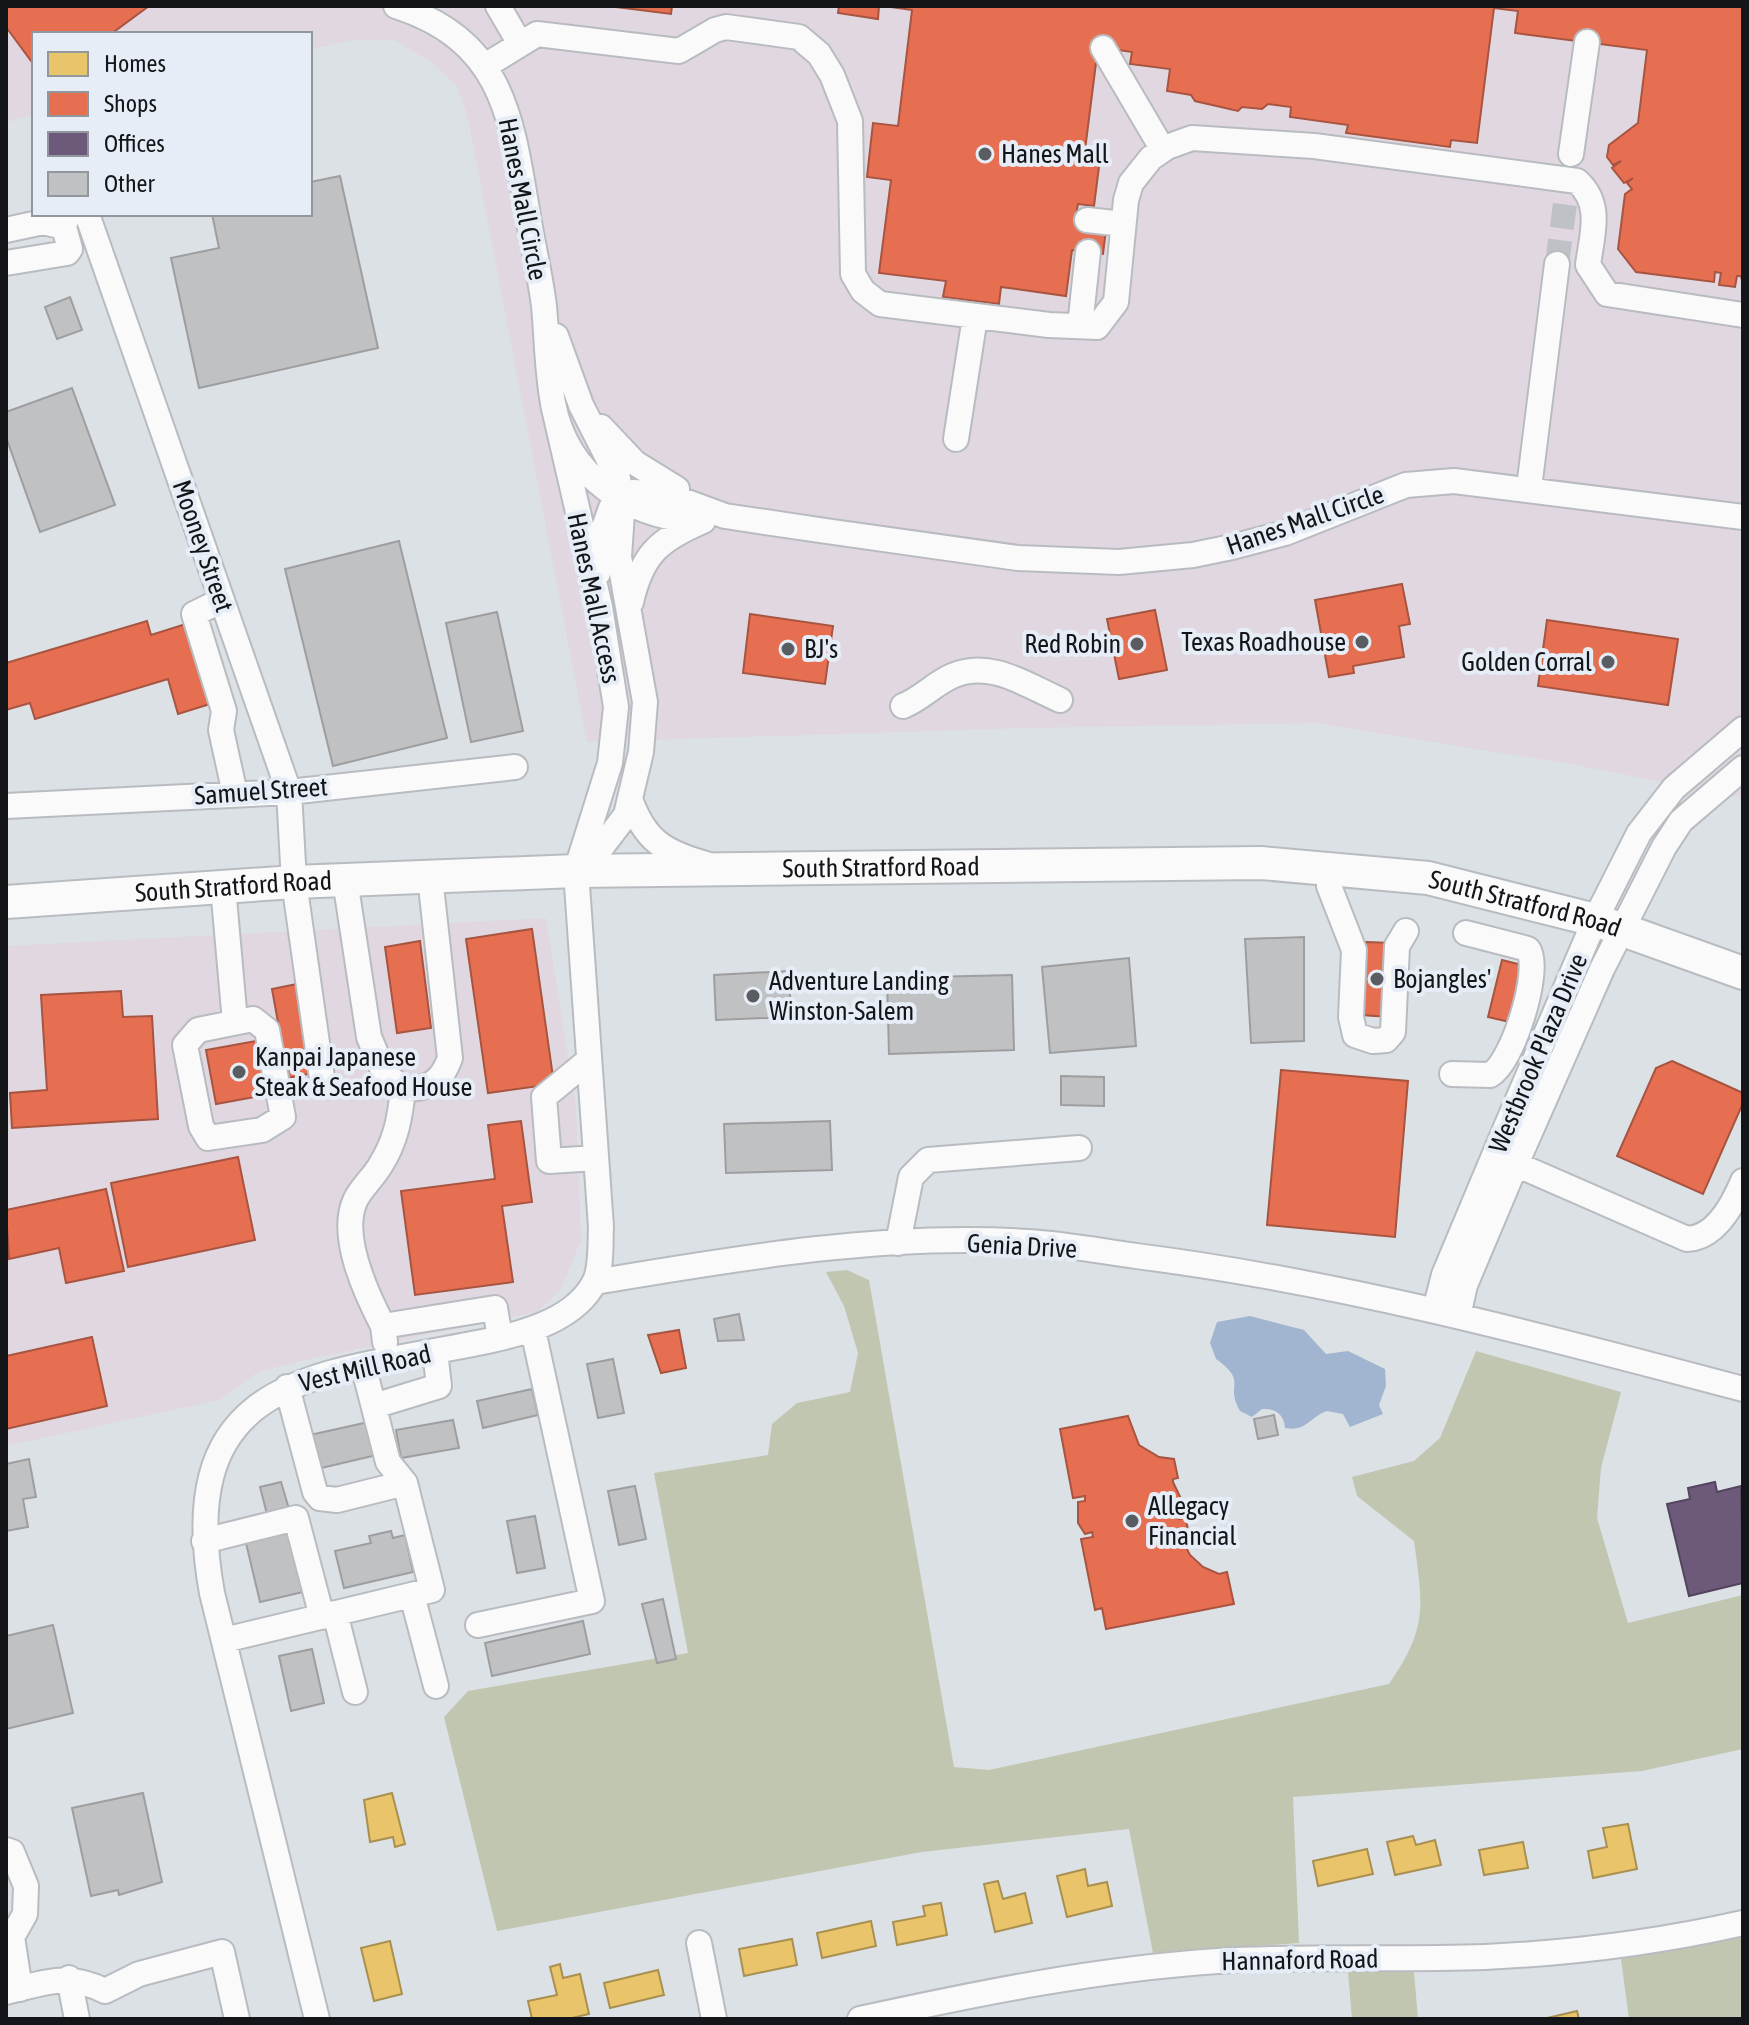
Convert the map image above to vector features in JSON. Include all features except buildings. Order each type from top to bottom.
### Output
[{"type":"main road","name":"South Stratford Road","points":[[6,902],[294,882],[576,871],[1261,863],[1428,878],[1609,925],[1743,973]]},
{"type":"street","name":"Hanes Mall Circle","points":[[396,6],[428,17],[452,31],[485,66],[511,124],[543,301],[553,404],[568,447],[605,489],[622,499]]},
{"type":"street","points":[[498,6],[519,42]]},
{"type":"street","points":[[485,66],[519,42],[543,34],[679,51],[726,27],[799,37],[826,64],[850,121],[853,274],[863,291],[880,304],[975,317],[1097,327],[1116,302],[1123,224],[1131,183],[1151,158],[1192,138],[1263,142],[1577,181],[1588,191],[1595,210],[1588,265],[1607,294],[1743,315]]},
{"type":"street","points":[[1571,154],[1587,42]]},
{"type":"street","points":[[1103,48],[1163,150]]},
{"type":"street","name":"Mooney Street","points":[[88,216],[289,792],[294,882],[323,1085]]},
{"type":"street","points":[[1087,220],[1123,224]]},
{"type":"street","points":[[6,230],[43,222],[66,221],[70,249],[67,253],[6,263]]},
{"type":"street","points":[[1080,326],[1088,252]]},
{"type":"street","points":[[1529,488],[1557,264]]},
{"type":"street","name":"Hanes Mall Circle","points":[[543,301],[581,405],[618,478],[622,499]]},
{"type":"street","points":[[956,439],[975,317]]},
{"type":"street","name":"Hanes Mall Access","points":[[553,404],[600,607],[616,707],[610,763],[576,871]]},
{"type":"street","name":"Hanes Mall Circle","points":[[581,405],[644,470],[713,518]]},
{"type":"street","name":"Hanes Mall Circle","points":[[622,499],[633,492],[656,492],[713,518],[1018,558],[1119,562],[1193,555],[1232,547],[1285,533],[1406,485],[1454,481],[1743,517]]},
{"type":"street","points":[[600,607],[598,573],[601,536],[611,508],[622,499]]},
{"type":"street","name":"Hanes Mall Access","points":[[576,871],[591,861],[626,815],[641,752],[645,702],[619,557],[622,499]]},
{"type":"street","points":[[630,608],[638,574],[651,552],[713,518]]},
{"type":"street","points":[[222,600],[194,614],[224,711],[221,730],[235,794]]},
{"type":"street","points":[[903,706],[953,676],[972,671],[997,671],[1060,700]]},
{"type":"street","name":"Westbrook Plaza Drive","points":[[1446,1313],[1444,1275],[1505,1159],[1609,925],[1650,816],[1674,788],[1739,741]]},
{"type":"street","name":"Samuel Street","points":[[6,806],[289,792],[515,767]]},
{"type":"street","name":"Westbrook Plaza Drive","points":[[1609,925],[1681,821],[1743,768]]},
{"type":"street","points":[[630,799],[640,827],[654,841],[679,856],[720,868]]},
{"type":"street","points":[[576,871],[601,1227],[595,1282]]},
{"type":"street","points":[[345,880],[369,1037],[384,1073],[403,1089],[427,1089],[444,1075],[450,1058],[430,877]]},
{"type":"street","points":[[1329,886],[1354,950],[1351,1017],[1355,1035],[1373,1041],[1386,1040],[1393,1032],[1397,946],[1406,931]]},
{"type":"street","points":[[223,887],[235,1022]]},
{"type":"street","points":[[1452,1074],[1490,1075],[1504,1061],[1516,1036],[1534,961],[1528,949],[1466,933]]},
{"type":"street","points":[[253,1019],[267,1030],[283,1117],[262,1130],[208,1138],[201,1126],[185,1045],[198,1030],[235,1022],[253,1019]]},
{"type":"street","points":[[589,1060],[544,1097],[549,1161],[596,1158]]},
{"type":"street","points":[[388,1360],[383,1326],[360,1282],[351,1228],[354,1202],[381,1165],[398,1133],[403,1089]]},
{"type":"street","points":[[898,1243],[911,1177],[928,1160],[1079,1148]]},
{"type":"street","points":[[1505,1159],[1687,1239],[1710,1231],[1735,1200],[1743,1181]]},
{"type":"street","name":"Genia Drive","points":[[595,1282],[816,1250],[898,1243],[1027,1242],[1232,1268],[1446,1313]]},
{"type":"street","name":"Vest Mill Road","points":[[317,2019],[224,1640],[204,1541],[205,1493],[217,1455],[243,1418],[287,1387],[363,1365],[533,1330],[563,1313],[595,1282]]},
{"type":"street","points":[[383,1326],[495,1308],[500,1338]]},
{"type":"street","points":[[1446,1313],[1743,1389]]},
{"type":"street","points":[[478,1625],[592,1601],[533,1330]]},
{"type":"street","points":[[374,1406],[439,1386],[435,1351]]},
{"type":"street","points":[[224,1640],[432,1590],[405,1483],[388,1462],[363,1365]]},
{"type":"street","points":[[287,1387],[315,1492],[320,1498],[337,1500],[405,1483]]},
{"type":"street","points":[[204,1541],[296,1518],[355,1692]]},
{"type":"street","points":[[412,1595],[436,1686]]},
{"type":"street","points":[[6,1850],[12,1852],[26,1886],[25,1914],[9,1938],[13,1990],[69,1978],[83,1980],[105,1991],[139,1974],[222,1952],[237,2019]]},
{"type":"street","name":"Hannaford Road","points":[[860,2019],[984,1992],[1126,1970],[1234,1961],[1529,1954],[1648,1940],[1743,1923]]},
{"type":"street","points":[[699,1943],[714,2019]]},
{"type":"street","points":[[69,1978],[77,2019]]},
{"type":"shaded area","name":"Hanes Mall","points":[[6,6],[1743,6],[1743,798],[1576,765],[1316,723],[1025,728],[587,742],[468,118],[457,86],[431,62],[394,40],[351,40],[312,50],[312,32],[32,32],[32,116],[6,122]]},
{"type":"shaded area","points":[[546,918],[576,1108],[581,1240],[561,1289],[537,1312],[305,1360],[258,1372],[219,1400],[6,1446],[6,946]]},
{"type":"green space","points":[[847,1270],[869,1280],[954,1767],[989,1770],[1389,1684],[1411,1647],[1420,1616],[1414,1541],[1357,1496],[1352,1477],[1414,1461],[1440,1438],[1476,1351],[1621,1392],[1601,1468],[1597,1518],[1628,1623],[1743,1595],[1743,1749],[1642,1771],[1293,1797],[1299,1943],[1153,1953],[1129,1829],[922,1852],[497,1931],[444,1717],[468,1691],[688,1653],[654,1473],[768,1455],[772,1424],[797,1403],[850,1392],[858,1353],[844,1306],[826,1272]]},
{"type":"green space","points":[[1743,1935],[1743,2019],[1629,2019],[1621,1959]]},
{"type":"green space","points":[[1348,1972],[1414,1972],[1418,2019],[1352,2019]]},
{"type":"water","points":[[1250,1316],[1304,1330],[1326,1354],[1348,1351],[1385,1369],[1386,1386],[1379,1405],[1383,1414],[1350,1427],[1343,1414],[1327,1411],[1292,1429],[1285,1428],[1281,1416],[1271,1410],[1262,1409],[1252,1417],[1240,1411],[1234,1394],[1234,1379],[1216,1359],[1210,1343],[1217,1322]]},
{"type":"tunnel","points":[[1557,264],[1571,159]]},
{"type":"place","name":"Hanes Mall","points":[[985,154]]},
{"type":"place","name":"Texas Roadhouse","points":[[1362,642]]},
{"type":"place","name":"Red Robin","points":[[1137,644]]},
{"type":"place","name":"BJ's","points":[[788,649]]},
{"type":"place","name":"Golden Corral","points":[[1608,662]]},
{"type":"place","name":"Bojangles'","points":[[1377,979]]},
{"type":"place","name":"Adventure Landing Winston-Salem","points":[[753,996]]},
{"type":"place","name":"Kanpai Japanese Steak & Seafood House","points":[[239,1072]]},
{"type":"place","name":"Allegacy Financial","points":[[1132,1521]]}]
